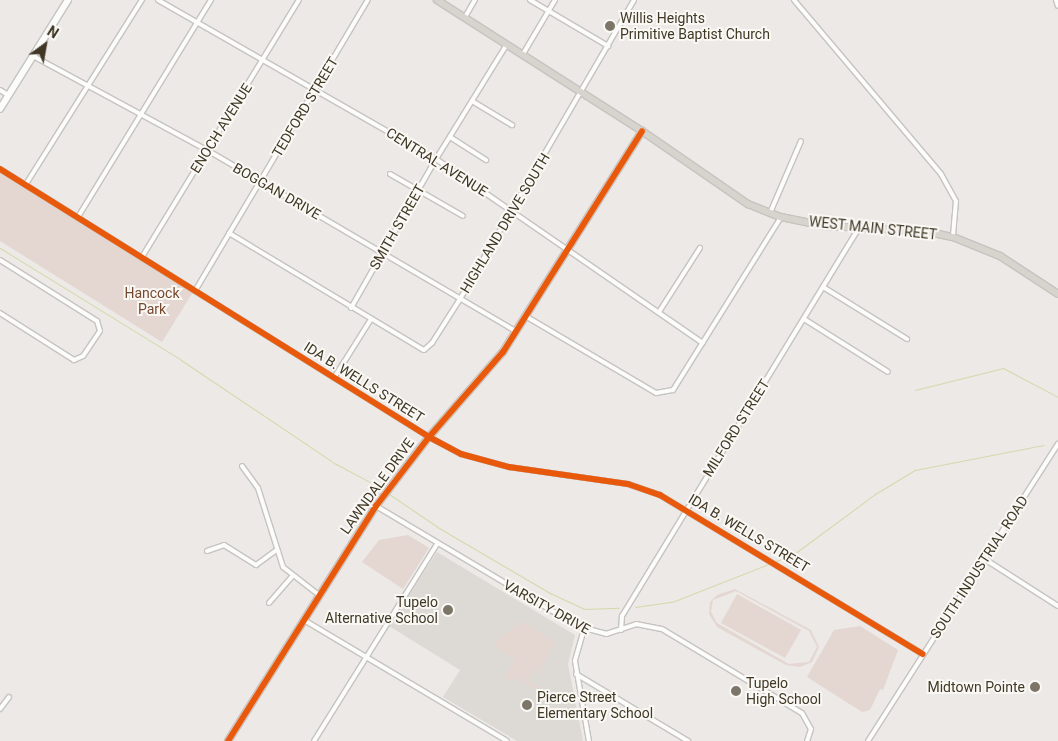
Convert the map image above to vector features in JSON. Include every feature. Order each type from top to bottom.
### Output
[{"type":"main road","name":"WEST MAIN STREET","points":[[437,0],[583,92],[726,190],[770,213],[825,226],[924,232],[953,237],[1000,256],[1058,294]]},
{"type":"street","points":[[0,109],[68,0]]},
{"type":"street","points":[[26,184],[87,84],[142,0]]},
{"type":"street","name":"CENTRAL AVENUE","points":[[158,0],[264,58],[436,159],[703,343]]},
{"type":"street","points":[[78,216],[211,0]]},
{"type":"street","name":"ENOCH AVENUE","points":[[142,257],[299,0]]},
{"type":"street","name":"TEDFORD STREET","points":[[196,291],[368,0]]},
{"type":"street","points":[[464,18],[475,0]]},
{"type":"street","points":[[530,0],[608,46]]},
{"type":"street","points":[[523,54],[555,0]]},
{"type":"street","name":"HIGHLAND DRIVE SOUTH","points":[[371,319],[424,350],[432,343],[583,92],[634,0]]},
{"type":"street","points":[[794,0],[941,174],[956,201],[953,237]]},
{"type":"street","points":[[1056,0],[1058,6]]},
{"type":"street","name":"SMITH STREET","points":[[351,308],[436,159],[507,44]]},
{"type":"street","name":"BOGGAN DRIVE","points":[[33,56],[207,150],[517,332]]},
{"type":"street","points":[[0,90],[8,95]]},
{"type":"street","points":[[472,101],[512,125]]},
{"type":"street","name":"LAWNDALE DRIVE","points":[[228,741],[376,506],[429,438],[503,352],[642,131]]},
{"type":"street","points":[[450,137],[486,160]]},
{"type":"street","points":[[770,213],[801,141]]},
{"type":"street","name":"IDA B. WELLS STREET","points":[[0,169],[78,216],[429,438],[461,454],[508,467],[628,484],[660,495],[687,509],[923,654]]},
{"type":"street","points":[[390,174],[463,216]]},
{"type":"street","points":[[526,317],[656,393],[673,390],[781,217]]},
{"type":"street","name":"MILFORD STREET","points":[[621,630],[622,616],[858,229]]},
{"type":"street","points":[[229,233],[371,319],[334,378]]},
{"type":"street","points":[[659,312],[700,248]]},
{"type":"street","points":[[0,260],[97,321],[100,330],[84,356],[74,360],[0,313]]},
{"type":"street","points":[[823,287],[907,339]]},
{"type":"street","points":[[804,319],[888,372]]},
{"type":"street","name":"SOUTH INDUSTRIAL ROAD","points":[[868,741],[983,558],[1058,444]]},
{"type":"street","points":[[242,466],[258,488],[277,550],[292,577],[319,595]]},
{"type":"street","name":"VARSITY DRIVE","points":[[376,506],[437,544],[584,629],[606,634],[644,624],[673,635],[802,713],[810,729],[807,741]]},
{"type":"street","points":[[314,741],[437,544]]},
{"type":"street","points":[[206,552],[224,545],[256,565],[264,562],[277,550]]},
{"type":"street","points":[[983,558],[1058,606]]},
{"type":"street","points":[[269,603],[292,577]]},
{"type":"street","points":[[304,620],[507,741]]},
{"type":"street","points":[[584,629],[576,651],[576,674],[589,741]]},
{"type":"street","points":[[576,674],[688,741]]},
{"type":"street","points":[[0,709],[9,697]]},
{"type":"shaded area","points":[[437,552],[575,635],[568,664],[583,741],[517,741],[443,697],[460,670],[389,626]]},
{"type":"green space","name":"Hancock Park","points":[[0,173],[193,292],[162,342],[0,241]]},
{"type":"green space","points":[[408,535],[429,548],[403,589],[362,562],[379,540]]},
{"type":"green space","points":[[735,589],[811,630],[819,647],[812,662],[800,667],[786,665],[717,627],[709,614],[710,602],[717,595]],"holes":[[[736,591],[809,631],[817,647],[809,662],[789,664],[717,623],[711,612],[713,600]]]},
{"type":"green space","points":[[737,594],[801,630],[785,658],[721,623]]},
{"type":"green space","points":[[522,621],[555,642],[539,673],[534,670],[528,680],[539,687],[537,690],[515,677],[512,681],[505,677],[515,659],[494,647],[500,637]]},
{"type":"green space","points":[[860,626],[898,650],[883,690],[880,689],[870,710],[862,712],[807,677],[834,630]]},
{"type":"waterway","points":[[0,248],[181,360],[336,464],[383,489]]},
{"type":"waterway","points":[[915,390],[1003,368],[1058,397]]},
{"type":"waterway","points":[[635,607],[672,602],[794,554],[875,494],[915,470],[1044,445]]},
{"type":"waterway","points":[[389,494],[439,528],[550,593],[584,609],[619,608]]},
{"type":"cycle path","points":[[228,741],[376,506],[429,437],[503,352],[642,131]]},
{"type":"cycle path","points":[[0,169],[429,437],[461,454],[509,467],[628,484],[660,495],[923,654]]},
{"type":"place","name":"Willis Heights Primitive Baptist Church","points":[[610,26]]},
{"type":"place","name":"Tupelo Alternative School","points":[[448,610]]},
{"type":"place","name":"Midtown Pointe","points":[[1035,687]]},
{"type":"place","name":"Tupelo High School","points":[[736,691]]},
{"type":"place","name":"Pierce Street Elementary School","points":[[527,705]]}]
